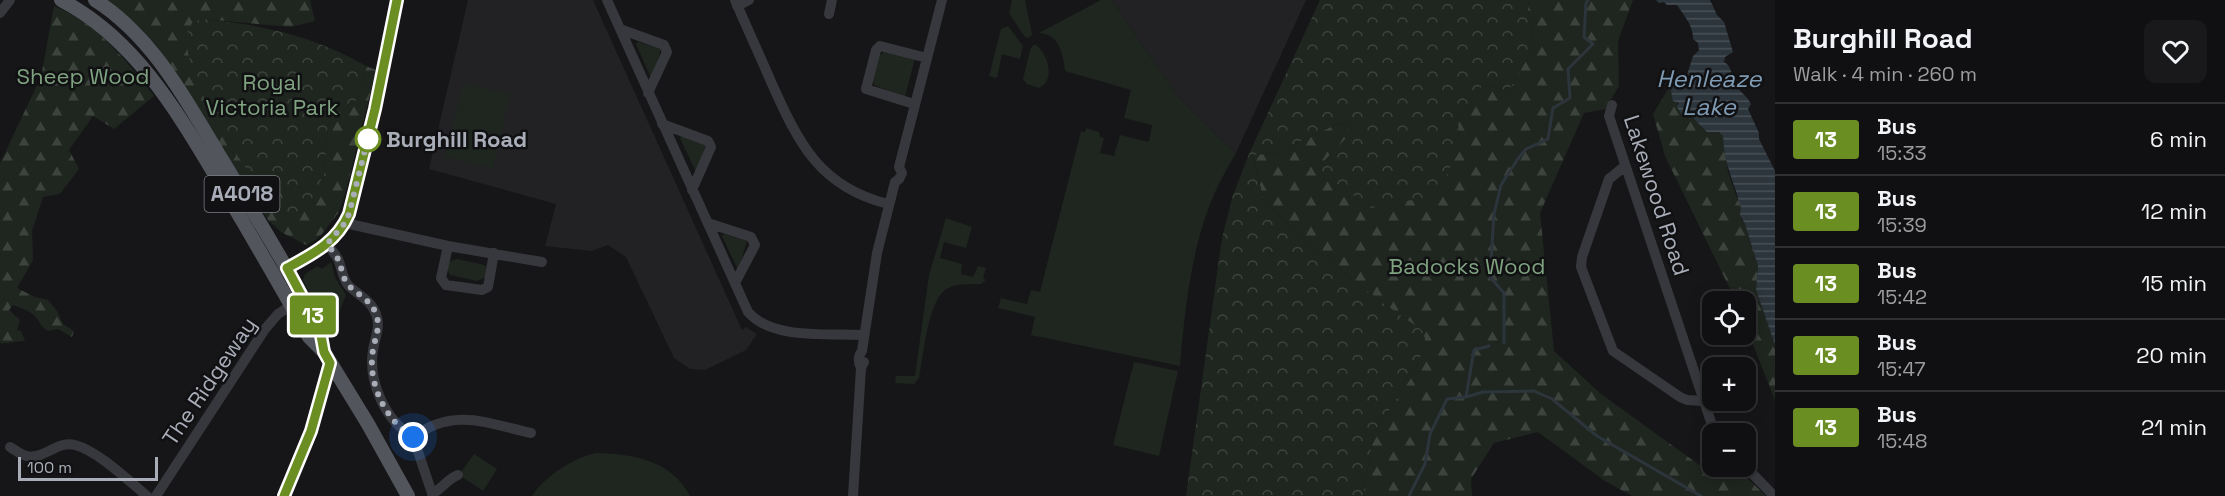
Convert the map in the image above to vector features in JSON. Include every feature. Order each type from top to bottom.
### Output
[{"type":"main road","name":"A4018","points":[[61,0],[77,8],[111,33],[148,73],[202,154],[309,337],[327,357],[408,496]]},
{"type":"main road","name":"A4018","points":[[95,0],[109,9],[132,30],[163,65],[287,268],[320,330],[327,357]]},
{"type":"street","points":[[0,13],[10,0]]},
{"type":"street","points":[[273,276],[327,244],[345,223],[375,109],[397,0]]},
{"type":"street","points":[[607,0],[692,190],[752,316],[775,329],[863,334]]},
{"type":"street","points":[[749,0],[736,3],[790,124],[809,154],[844,186],[860,195],[888,204]]},
{"type":"street","points":[[829,14],[832,0]]},
{"type":"street","points":[[853,496],[861,368],[865,356],[862,351],[863,334],[877,253],[895,182],[892,178],[893,173],[899,167],[942,0]]},
{"type":"street","points":[[620,29],[664,45],[667,52],[648,93]]},
{"type":"street","points":[[914,104],[866,89],[876,50],[880,46],[927,58]]},
{"type":"street","name":"Lakewood Road","points":[[1612,105],[1609,116],[1702,398]]},
{"type":"street","points":[[662,124],[708,141],[711,147],[692,190]]},
{"type":"street","points":[[1625,165],[1609,179],[1582,257],[1581,267],[1613,351],[1680,397],[1702,401]]},
{"type":"street","points":[[345,223],[448,246],[542,262]]},
{"type":"street","points":[[708,223],[751,237],[755,245],[735,283]]},
{"type":"street","points":[[327,244],[338,260],[347,284],[373,306],[379,328],[371,369],[374,382],[392,417],[403,431],[413,437],[432,495],[458,475]]},
{"type":"street","points":[[448,246],[441,278],[446,285],[486,289],[494,254]]},
{"type":"street","name":"The Ridgeway","points":[[156,496],[265,329],[278,314],[303,297]]},
{"type":"street","points":[[284,496],[311,431],[322,394],[327,357]]},
{"type":"street","points":[[322,394],[340,380]]},
{"type":"street","points":[[503,427],[507,415]]},
{"type":"street","points":[[413,437],[436,423],[466,418],[531,433]]},
{"type":"street","points":[[10,447],[19,457],[28,457],[64,444],[76,445],[114,468],[147,496]]},
{"type":"street","points":[[1756,477],[1774,496]]},
{"type":"shaded area","points":[[468,0],[593,0],[742,330],[746,327],[757,334],[746,350],[705,370],[690,369],[674,358],[626,257],[608,245],[592,251],[545,246],[556,204],[429,169]]},
{"type":"shaded area","points":[[1112,0],[1306,0],[1236,153],[1179,98]]},
{"type":"green space","points":[[106,0],[310,0],[315,21],[291,27],[203,19],[248,169],[267,198],[324,175],[328,124],[359,98],[366,66],[376,70],[346,191],[339,212],[322,234],[306,245],[281,232],[268,220],[158,47],[138,25]]},
{"type":"green space","points":[[1012,0],[1025,0],[1032,34],[1029,38],[1025,37],[1009,13]]},
{"type":"green space","points":[[1101,0],[1112,0],[1179,98],[1236,153],[1218,186],[1202,228],[1187,298],[1180,366],[1031,335],[1035,317],[998,308],[1001,298],[1027,304],[1031,290],[1040,292],[1081,131],[1085,132],[1086,128],[1099,132],[1100,137],[1104,138],[1100,153],[1114,156],[1120,135],[1149,142],[1152,125],[1124,118],[1131,90],[1065,71],[1059,46],[1051,37],[1039,33]]},
{"type":"green space","points":[[1320,0],[1529,0],[1528,10],[1534,47],[1509,90],[1482,86],[1458,121],[1459,141],[1452,164],[1437,195],[1371,208],[1316,169],[1348,136],[1347,123],[1337,124],[1295,144],[1284,152],[1253,155],[1263,198],[1299,236],[1380,301],[1423,331],[1426,345],[1411,378],[1374,432],[1363,496],[1186,496],[1222,238],[1232,198],[1249,154]]},
{"type":"green space","name":"Badocks Wood","points":[[1529,0],[1633,0],[1618,41],[1619,86],[1605,109],[1584,113],[1540,213],[1554,351],[1601,394],[1702,467],[1702,477],[1746,477],[1766,496],[1632,496],[1605,481],[1538,432],[1494,443],[1471,479],[1472,496],[1363,496],[1374,432],[1411,378],[1426,345],[1423,331],[1380,301],[1299,236],[1263,198],[1253,155],[1284,152],[1295,144],[1337,124],[1347,123],[1349,136],[1317,169],[1459,141],[1458,121],[1482,86],[1509,90],[1534,47],[1528,10]]},
{"type":"green space","name":"Sheep Wood","points":[[54,6],[98,33],[121,56],[154,96],[114,129],[93,116],[69,150],[79,169],[60,194],[43,197],[32,231],[33,260],[17,288],[35,297],[48,300],[57,311],[63,324],[74,331],[72,337],[58,329],[48,331],[33,314],[13,305],[9,310],[20,320],[17,330],[21,331],[25,341],[0,343],[0,163],[41,77]]},
{"type":"green space","name":"Royal Victoria Park","points":[[203,19],[288,34],[327,47],[366,66],[359,98],[328,124],[324,174],[307,210],[292,215],[267,198],[217,127],[191,68],[185,37],[192,23]]},
{"type":"green space","points":[[1008,26],[1023,46],[1020,59],[1002,54],[997,78],[989,76],[1001,29]]},
{"type":"green space","points":[[638,42],[661,49],[653,76],[650,76],[636,44]]},
{"type":"green space","points":[[1033,45],[1036,45],[1044,54],[1049,73],[1044,84],[1039,88],[1027,84],[1023,79]]},
{"type":"green space","points":[[884,52],[915,58],[905,97],[874,85],[879,56]]},
{"type":"green space","points":[[463,83],[510,94],[493,168],[445,157]]},
{"type":"green space","points":[[1670,86],[1675,100],[1707,132],[1720,132],[1723,136],[1728,172],[1741,204],[1741,219],[1745,224],[1758,266],[1756,290],[1775,345],[1775,400],[1753,345],[1756,345],[1756,291],[1731,291],[1665,156],[1653,114]]},
{"type":"green space","points":[[682,136],[706,145],[697,170],[680,138]]},
{"type":"green space","points":[[946,218],[972,227],[966,248],[944,242],[940,258],[962,264],[961,274],[973,277],[978,266],[986,268],[983,278],[986,280],[981,284],[954,286],[939,296],[930,318],[919,378],[914,384],[895,383],[896,376],[915,376],[929,275]]},
{"type":"green space","points":[[724,234],[747,241],[739,268],[722,236]]},
{"type":"green space","points":[[457,259],[484,265],[486,277],[477,281],[450,275],[447,269],[448,262]]},
{"type":"green space","points":[[331,262],[335,277],[346,295],[334,325],[316,305],[303,280],[305,274],[317,266],[322,269]]},
{"type":"green space","points":[[1134,362],[1178,371],[1159,456],[1113,445]]},
{"type":"green space","points":[[596,453],[624,455],[650,461],[673,474],[690,496],[532,496],[560,469],[587,455]]},
{"type":"green space","points":[[474,454],[497,469],[483,491],[459,475]]},
{"type":"water","name":"Henleaze Lake","points":[[1656,0],[1710,0],[1717,15],[1724,22],[1733,52],[1725,57],[1724,62],[1730,68],[1735,84],[1751,104],[1748,109],[1759,133],[1759,139],[1775,171],[1775,345],[1756,290],[1758,266],[1740,215],[1741,204],[1727,164],[1723,136],[1719,132],[1707,132],[1691,116],[1682,115],[1677,107],[1679,103],[1673,101],[1670,86],[1687,75],[1693,56],[1699,50],[1698,43],[1693,39],[1690,25],[1677,5],[1667,5]]},
{"type":"waterway","points":[[1504,343],[1504,293],[1490,277],[1494,214],[1501,185],[1526,149],[1548,139],[1553,108],[1570,98],[1568,69],[1593,44],[1584,37],[1588,0]]},
{"type":"waterway","points":[[1409,496],[1425,464],[1430,434],[1447,399],[1466,397],[1474,350],[1489,346]]},
{"type":"waterway","points":[[1466,397],[1483,392],[1534,391],[1552,399],[1597,436],[1701,496]]},
{"type":"bus line","name":"13","points":[[284,496],[311,431],[330,363],[324,352],[320,330],[287,268],[332,240],[349,214],[375,109],[397,0]]},
{"type":"place","name":"Burghill Road","points":[[368,139]]},
{"type":"route","points":[[368,139],[370,130],[349,214],[345,223],[327,244],[336,255],[347,284],[373,306],[379,328],[371,369],[374,382],[392,417],[403,431],[413,437]]}]
